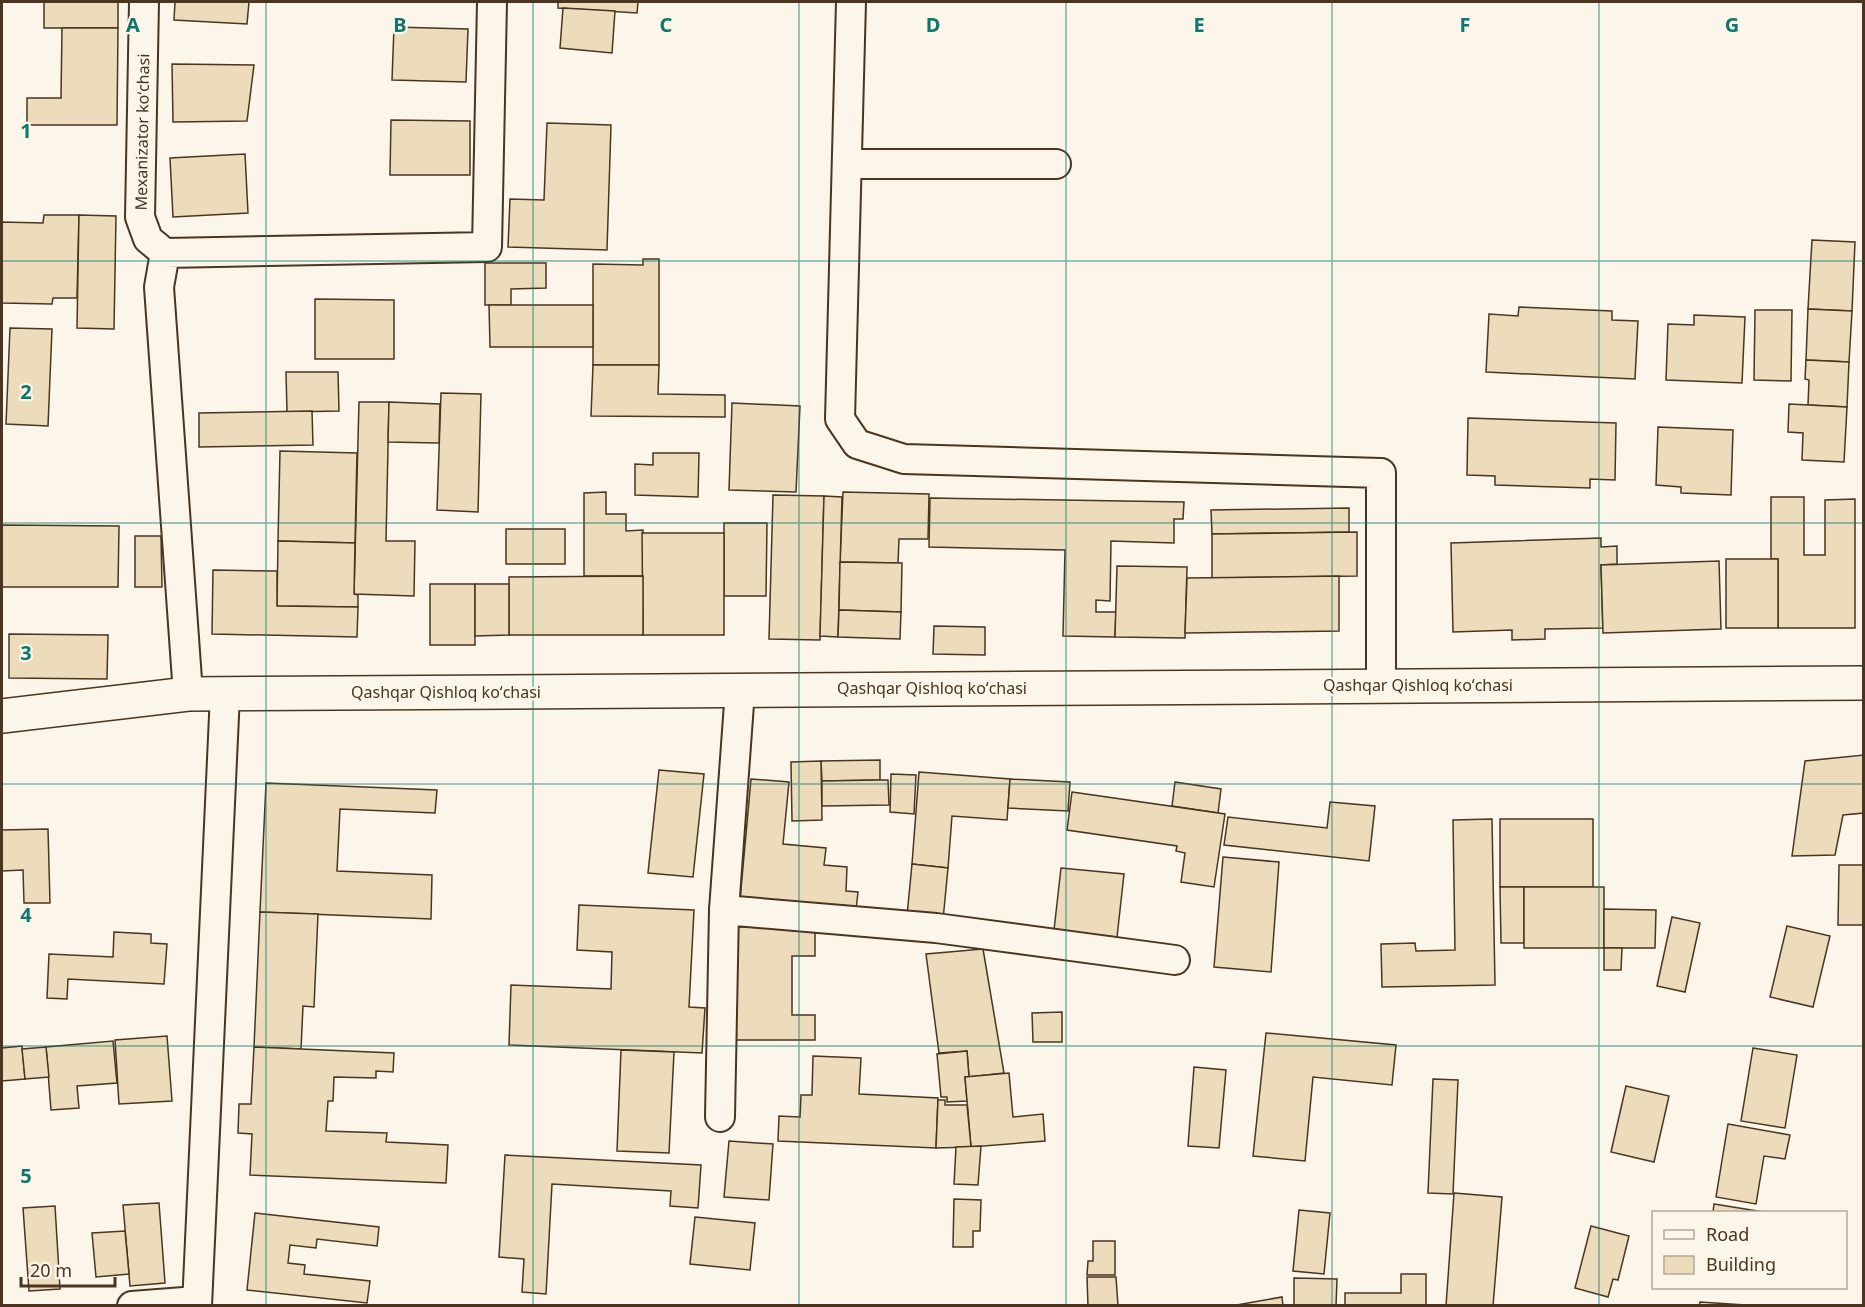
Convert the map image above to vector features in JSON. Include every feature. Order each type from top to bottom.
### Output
[{"type":"main road","name":"Qashqar Qishloq koʻchasi","points":[[2,716],[188,694],[1863,683]]},
{"type":"street","name":"Mexanizator koʻchasi","points":[[144,2],[140,217],[148,240],[165,253]]},
{"type":"street","points":[[188,694],[159,287],[165,253],[487,247],[492,2]]},
{"type":"street","points":[[851,2],[840,419],[857,444],[904,459],[1381,473],[1381,685]]},
{"type":"street","points":[[847,164],[1056,164]]},
{"type":"street","points":[[720,1118],[724,910],[740,690]]},
{"type":"street","points":[[132,1305],[197,1303],[225,694]]},
{"type":"street","points":[[724,910],[936,928],[1175,960]]},
{"type":"building","points":[[44,2],[118,2],[118,28],[44,28]]},
{"type":"building","points":[[175,2],[249,2],[247,24],[174,20]]},
{"type":"building","points":[[558,2],[638,2],[637,13],[558,8]]},
{"type":"building","points":[[563,8],[615,11],[612,53],[560,48]]},
{"type":"building","points":[[394,27],[468,29],[466,82],[392,80]]},
{"type":"building","points":[[62,28],[118,28],[117,125],[27,125],[27,98],[61,98]]},
{"type":"building","points":[[172,64],[254,65],[247,121],[173,122]]},
{"type":"building","points":[[391,120],[470,121],[470,175],[390,175]]},
{"type":"building","points":[[547,123],[611,125],[607,250],[508,247],[510,199],[544,200]]},
{"type":"building","points":[[245,154],[248,213],[173,217],[170,158]]},
{"type":"building","points":[[44,215],[79,215],[77,298],[53,298],[52,304],[2,303],[2,222],[43,223]]},
{"type":"building","points":[[79,215],[116,216],[114,329],[77,328]]},
{"type":"building","points":[[1812,240],[1855,242],[1852,311],[1808,309]]},
{"type":"building","points":[[643,259],[659,259],[659,365],[593,365],[593,264],[643,265]]},
{"type":"building","points":[[485,263],[546,263],[546,288],[511,289],[511,305],[485,305]]},
{"type":"building","points":[[315,299],[394,300],[394,359],[315,359]]},
{"type":"building","points":[[489,305],[593,305],[593,347],[490,347]]},
{"type":"building","points":[[1519,307],[1612,311],[1612,320],[1638,321],[1635,379],[1486,372],[1489,314],[1518,316]]},
{"type":"building","points":[[1808,309],[1852,311],[1849,362],[1806,360]]},
{"type":"building","points":[[1755,310],[1792,310],[1791,381],[1754,380]]},
{"type":"building","points":[[1694,315],[1745,317],[1742,383],[1666,380],[1668,324],[1694,325]]},
{"type":"building","points":[[10,328],[52,329],[48,426],[6,424]]},
{"type":"building","points":[[1806,360],[1849,362],[1847,407],[1808,405],[1809,380],[1805,379]]},
{"type":"building","points":[[593,365],[659,365],[658,394],[725,395],[725,417],[591,416]]},
{"type":"building","points":[[286,372],[338,372],[339,411],[287,412]]},
{"type":"building","points":[[441,393],[481,394],[478,512],[437,510]]},
{"type":"building","points":[[359,402],[389,402],[386,541],[415,541],[414,596],[354,594]]},
{"type":"building","points":[[389,402],[440,404],[439,443],[388,442]]},
{"type":"building","points":[[732,403],[800,406],[796,492],[729,490]]},
{"type":"building","points":[[1789,404],[1847,407],[1844,462],[1802,460],[1803,433],[1788,432]]},
{"type":"building","points":[[312,411],[313,445],[199,447],[199,413]]},
{"type":"building","points":[[1468,418],[1616,423],[1615,480],[1590,479],[1590,488],[1495,485],[1495,476],[1467,475]]},
{"type":"building","points":[[1658,427],[1733,430],[1731,495],[1681,493],[1681,487],[1656,485]]},
{"type":"building","points":[[280,451],[357,453],[355,543],[278,541]]},
{"type":"building","points":[[653,453],[699,453],[698,497],[635,495],[635,464],[653,465]]},
{"type":"building","points":[[606,492],[606,514],[626,514],[626,531],[643,530],[643,576],[584,576],[584,493]]},
{"type":"building","points":[[843,492],[929,494],[928,539],[899,539],[898,563],[840,562]]},
{"type":"building","points":[[773,495],[824,496],[820,640],[769,639]]},
{"type":"building","points":[[824,496],[842,497],[838,637],[820,636]]},
{"type":"building","points":[[1771,497],[1804,497],[1804,555],[1825,555],[1825,500],[1855,499],[1855,628],[1778,628],[1778,559],[1771,559]]},
{"type":"building","points":[[930,498],[1184,502],[1183,519],[1174,519],[1174,543],[1111,541],[1110,601],[1096,600],[1096,612],[1116,612],[1115,637],[1063,636],[1065,550],[929,547]]},
{"type":"building","points":[[1349,508],[1349,532],[1212,534],[1211,510]]},
{"type":"building","points":[[724,523],[767,523],[766,596],[724,596]]},
{"type":"building","points":[[2,525],[119,526],[118,587],[2,587]]},
{"type":"building","points":[[506,529],[565,529],[565,564],[506,564]]},
{"type":"building","points":[[1357,532],[1357,576],[1212,578],[1212,534]]},
{"type":"building","points":[[642,533],[724,533],[724,635],[643,635]]},
{"type":"building","points":[[135,536],[161,536],[162,587],[135,587]]},
{"type":"building","points":[[1601,538],[1601,547],[1617,546],[1617,564],[1601,565],[1603,628],[1545,629],[1545,639],[1512,640],[1512,630],[1453,632],[1451,543]]},
{"type":"building","points":[[278,541],[355,543],[354,594],[358,595],[358,607],[277,606]]},
{"type":"building","points":[[1726,559],[1778,559],[1778,628],[1726,628]]},
{"type":"building","points":[[1719,561],[1721,629],[1603,633],[1601,565]]},
{"type":"building","points":[[840,562],[902,563],[901,612],[839,610]]},
{"type":"building","points":[[1117,566],[1187,567],[1185,638],[1115,637]]},
{"type":"building","points":[[213,570],[277,571],[277,606],[358,607],[357,637],[212,634]]},
{"type":"building","points":[[643,576],[643,635],[509,635],[509,577]]},
{"type":"building","points":[[1339,576],[1339,631],[1185,633],[1187,578]]},
{"type":"building","points":[[430,584],[475,584],[475,645],[430,645]]},
{"type":"building","points":[[475,584],[509,584],[509,635],[475,636]]},
{"type":"building","points":[[839,610],[901,612],[900,639],[838,637]]},
{"type":"building","points":[[934,626],[985,627],[985,655],[933,654]]},
{"type":"building","points":[[9,634],[108,635],[107,679],[9,678]]},
{"type":"building","points":[[1864,755],[1864,813],[1843,815],[1835,855],[1792,856],[1805,761]]},
{"type":"building","points":[[880,760],[880,780],[822,781],[821,761]]},
{"type":"building","points":[[821,761],[822,820],[792,821],[791,762]]},
{"type":"building","points":[[659,770],[704,774],[693,877],[648,873]]},
{"type":"building","points":[[919,772],[1010,779],[1007,820],[952,816],[948,868],[912,864]]},
{"type":"building","points":[[891,774],[916,775],[914,814],[890,812]]},
{"type":"building","points":[[751,779],[789,782],[783,844],[826,848],[824,865],[847,867],[846,891],[858,892],[856,910],[740,900]]},
{"type":"building","points":[[1010,779],[1070,782],[1068,811],[1008,808]]},
{"type":"building","points":[[888,780],[889,805],[822,806],[822,781]]},
{"type":"building","points":[[1175,782],[1221,789],[1218,813],[1172,806]]},
{"type":"building","points":[[266,783],[437,790],[435,813],[340,809],[337,871],[432,875],[431,919],[260,912]]},
{"type":"building","points":[[1072,792],[1225,814],[1214,887],[1181,882],[1185,853],[1176,851],[1177,846],[1067,830]]},
{"type":"building","points":[[1330,802],[1375,806],[1369,861],[1224,845],[1228,817],[1327,828]]},
{"type":"building","points":[[1492,819],[1495,985],[1382,987],[1381,944],[1415,943],[1416,951],[1455,950],[1453,820]]},
{"type":"building","points":[[1500,819],[1593,819],[1593,887],[1500,887]]},
{"type":"building","points":[[48,829],[50,903],[24,903],[23,870],[2,871],[2,830]]},
{"type":"building","points":[[1223,857],[1279,862],[1271,972],[1214,967]]},
{"type":"building","points":[[912,864],[948,868],[943,920],[907,916]]},
{"type":"building","points":[[1839,865],[1864,865],[1864,925],[1838,925]]},
{"type":"building","points":[[1061,868],[1124,874],[1117,937],[1054,930]]},
{"type":"building","points":[[1500,887],[1524,887],[1524,943],[1501,943]]},
{"type":"building","points":[[1524,887],[1604,887],[1604,948],[1524,948]]},
{"type":"building","points":[[579,905],[694,910],[689,1007],[705,1008],[702,1053],[509,1045],[511,985],[611,989],[612,952],[577,950]]},
{"type":"building","points":[[1604,909],[1656,910],[1655,948],[1604,948]]},
{"type":"building","points":[[260,912],[318,914],[314,1007],[303,1006],[301,1049],[254,1047]]},
{"type":"building","points":[[1672,917],[1700,923],[1685,992],[1657,986]]},
{"type":"building","points":[[1787,926],[1830,936],[1813,1007],[1770,997]]},
{"type":"building","points":[[735,927],[815,927],[815,956],[792,956],[792,1015],[815,1015],[815,1040],[735,1040]]},
{"type":"building","points":[[114,932],[151,934],[151,943],[167,944],[164,984],[68,979],[67,999],[47,998],[49,954],[113,957]]},
{"type":"building","points":[[1604,948],[1622,948],[1621,970],[1604,970]]},
{"type":"building","points":[[983,949],[1004,1073],[969,1077],[967,1051],[939,1053],[926,954]]},
{"type":"building","points":[[1062,1012],[1062,1042],[1033,1042],[1032,1013]]},
{"type":"building","points":[[1266,1033],[1396,1045],[1392,1085],[1313,1077],[1305,1161],[1253,1156]]},
{"type":"building","points":[[167,1036],[172,1101],[119,1104],[115,1040]]},
{"type":"building","points":[[113,1041],[117,1083],[77,1086],[79,1108],[51,1110],[46,1047]]},
{"type":"building","points":[[22,1046],[25,1079],[2,1081],[2,1048]]},
{"type":"building","points":[[46,1047],[49,1077],[25,1079],[22,1049]]},
{"type":"building","points":[[254,1047],[394,1053],[393,1072],[376,1071],[376,1078],[334,1077],[333,1101],[328,1101],[326,1131],[387,1133],[386,1142],[448,1145],[446,1183],[250,1175],[252,1134],[238,1133],[239,1104],[251,1104]]},
{"type":"building","points":[[1753,1048],[1797,1055],[1785,1128],[1741,1121]]},
{"type":"building","points":[[621,1050],[674,1052],[669,1153],[617,1151]]},
{"type":"building","points":[[967,1051],[969,1077],[965,1077],[967,1101],[947,1102],[947,1097],[941,1097],[937,1054]]},
{"type":"building","points":[[813,1056],[861,1058],[859,1094],[938,1098],[936,1148],[778,1141],[779,1116],[800,1117],[801,1095],[812,1095]]},
{"type":"building","points":[[1194,1067],[1226,1070],[1219,1148],[1188,1146]]},
{"type":"building","points":[[1009,1073],[1013,1117],[1043,1114],[1045,1141],[971,1147],[965,1077]]},
{"type":"building","points":[[1433,1079],[1458,1080],[1453,1194],[1428,1193]]},
{"type":"building","points":[[1626,1086],[1669,1096],[1654,1162],[1611,1152]]},
{"type":"building","points":[[938,1100],[945,1100],[945,1105],[967,1105],[971,1147],[936,1148]]},
{"type":"building","points":[[1728,1124],[1790,1135],[1785,1159],[1764,1156],[1756,1204],[1716,1197]]},
{"type":"building","points":[[729,1141],[773,1144],[769,1200],[724,1197]]},
{"type":"building","points":[[981,1146],[978,1185],[954,1184],[956,1147]]},
{"type":"building","points":[[505,1155],[701,1165],[698,1208],[670,1206],[671,1191],[552,1184],[546,1294],[522,1292],[524,1259],[499,1257]]},
{"type":"building","points":[[1454,1193],[1502,1197],[1493,1306],[1446,1306]]},
{"type":"building","points":[[954,1199],[981,1200],[980,1231],[973,1231],[973,1247],[953,1247]]},
{"type":"building","points":[[159,1203],[165,1283],[130,1286],[123,1205]]},
{"type":"building","points":[[1714,1204],[1758,1211],[1713,1211]]},
{"type":"building","points":[[55,1206],[60,1289],[29,1291],[23,1208]]},
{"type":"building","points":[[1299,1210],[1330,1213],[1324,1274],[1293,1271]]},
{"type":"building","points":[[255,1213],[379,1227],[377,1246],[317,1239],[316,1248],[290,1245],[288,1263],[305,1265],[304,1274],[370,1281],[367,1303],[247,1290]]},
{"type":"building","points":[[695,1217],[755,1223],[750,1270],[690,1264]]},
{"type":"building","points":[[1591,1226],[1629,1236],[1618,1280],[1613,1279],[1608,1297],[1575,1288]]},
{"type":"building","points":[[125,1231],[129,1274],[96,1277],[92,1233]]},
{"type":"building","points":[[1093,1241],[1115,1241],[1115,1275],[1087,1275],[1088,1261],[1093,1261]]},
{"type":"building","points":[[1401,1274],[1426,1274],[1426,1306],[1345,1306],[1345,1293],[1401,1293]]},
{"type":"building","points":[[1087,1277],[1116,1277],[1118,1306],[1088,1306]]},
{"type":"building","points":[[1294,1278],[1337,1279],[1336,1306],[1294,1306]]},
{"type":"building","points":[[1282,1297],[1283,1306],[1231,1306]]},
{"type":"building","points":[[1700,1302],[1745,1305],[1745,1306],[1699,1306]]}]
